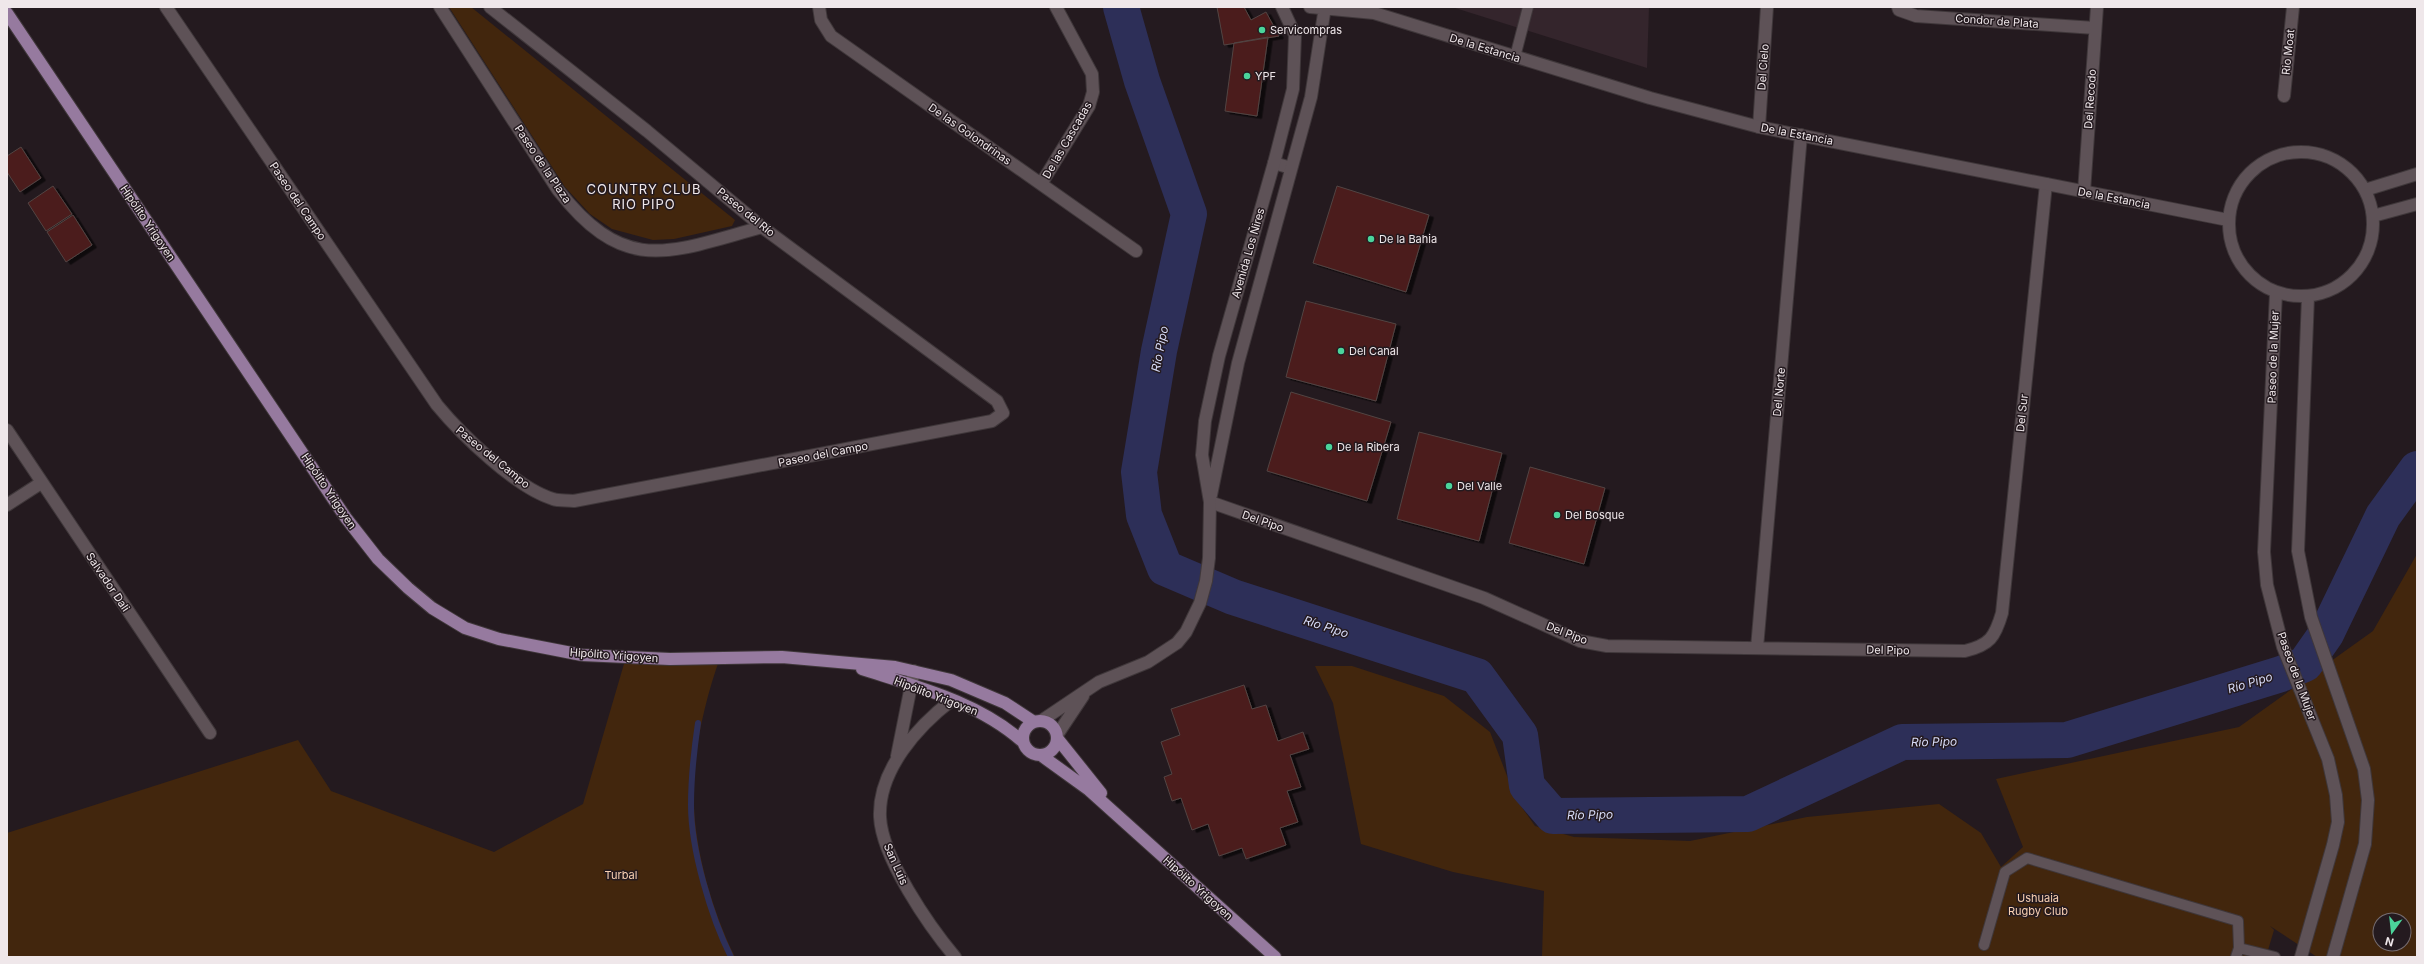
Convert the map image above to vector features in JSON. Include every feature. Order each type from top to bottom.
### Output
[{"type":"main road","name":"Hipólito Yrigoyen","points":[[7,13],[346,518],[378,559],[408,588],[432,608],[465,628],[499,639],[582,655],[670,659],[782,657],[895,667],[957,682],[1005,703],[1038,721],[1052,726],[1057,736],[1122,819]]},
{"type":"main road","name":"Hipólito Yrigoyen","points":[[842,663],[911,685],[983,713],[1023,742],[1030,753],[1042,756],[1072,776],[1275,957]]},
{"type":"main road","points":[[1023,742],[1025,730],[1038,721]]},
{"type":"main road","points":[[1042,756],[1053,749],[1057,736]]},
{"type":"street","name":"Paseo del Campo","points":[[166,7],[438,405],[452,423],[474,444],[534,491],[553,499],[574,501],[992,421],[1003,413]]},
{"type":"street","name":"Paseo de la Plaza","points":[[440,7],[558,190],[572,209],[596,231],[613,241],[638,250],[661,252],[762,227]]},
{"type":"street","name":"Paseo del Río","points":[[490,7],[647,131],[762,227],[997,401],[1003,413]]},
{"type":"street","name":"De las Golondrinas","points":[[819,7],[821,20],[832,36],[1136,251]]},
{"type":"street","name":"De las Cascadas","points":[[1041,184],[1089,106],[1093,92],[1092,74],[1056,7]]},
{"type":"street","name":"Avenida Los Ñires","points":[[1089,688],[1109,676],[1148,662],[1177,643],[1186,632],[1194,617],[1206,581],[1210,538],[1210,502],[1202,455],[1205,421],[1219,356],[1274,163],[1293,89],[1295,68],[1295,35],[1282,7]]},
{"type":"street","name":"De la Estancia","points":[[1310,7],[1325,7],[1374,13]]},
{"type":"street","name":"Avenida Los Ñires","points":[[1210,502],[1238,363],[1311,97],[1325,7]]},
{"type":"street","name":"De la Estancia","points":[[1362,7],[1374,13],[1650,98],[1759,127],[2228,220]]},
{"type":"street","name":"Del Cielo","points":[[1759,127],[1767,7]]},
{"type":"street","name":"Del Recodo","points":[[2084,192],[2097,7]]},
{"type":"street","name":"Rio Moat","points":[[2284,96],[2293,7]]},
{"type":"street","name":"Condor de Plata","points":[[1899,8],[1916,16],[2095,28]]},
{"type":"street","name":"Del Norte","points":[[1757,648],[1801,135]]},
{"type":"street","points":[[2308,152],[2331,158],[2350,171],[2365,190],[2373,216],[2372,239],[2364,260],[2350,278],[2330,291],[2308,297],[2292,296],[2276,292],[2256,281],[2240,264],[2231,243],[2228,220],[2234,197],[2245,178],[2263,162],[2285,154],[2308,152]]},
{"type":"street","points":[[1274,163],[1292,168]]},
{"type":"street","points":[[2365,190],[2417,174]]},
{"type":"street","name":"Del Sur","points":[[1990,640],[1998,627],[2002,613],[2046,184]]},
{"type":"street","points":[[2373,216],[2417,204]]},
{"type":"street","name":"Paseo de la Mujer","points":[[2276,292],[2264,552],[2267,585],[2283,648],[2328,758],[2336,795],[2338,822],[2302,957]]},
{"type":"street","points":[[2308,297],[2298,551],[2311,617],[2364,769],[2368,820],[2365,844],[2333,957]]},
{"type":"street","name":"Salvador Dali","points":[[7,430],[41,483],[210,733]]},
{"type":"street","points":[[7,505],[41,483]]},
{"type":"street","name":"Del Pipo","points":[[1210,502],[1484,598],[1580,640],[1607,646],[1965,651],[1981,647],[1990,640]]},
{"type":"street","name":"San Luis","points":[[914,671],[896,761],[882,799],[880,817],[883,833],[912,897],[929,925],[955,957]]},
{"type":"street","points":[[1038,721],[1089,688]]},
{"type":"street","points":[[1057,736],[1089,688]]},
{"type":"street","name":"San Luis","points":[[896,761],[913,736],[952,700]]},
{"type":"lane","points":[[1515,57],[1528,7]]},
{"type":"lane","points":[[1984,945],[2005,872],[2027,858],[2238,921],[2237,952],[2275,957]]},
{"type":"shaded area","points":[[1452,7],[1649,7],[1647,68],[1522,29]]},
{"type":"green space","points":[[449,7],[471,7],[735,220],[732,226],[674,239],[653,240],[612,229],[590,214],[565,187]]},
{"type":"green space","name":"Ushuaia Rugby Club","points":[[2417,554],[2417,957],[2317,957],[2270,926],[2274,930],[2266,957],[1542,957],[1544,891],[1453,872],[1361,844],[1333,703],[1315,666],[1352,666],[1444,696],[1490,732],[1516,799],[1535,826],[1574,837],[1690,841],[1807,817],[1939,804],[1981,833],[2001,867],[2023,847],[1996,779],[2239,727],[2373,631]]},
{"type":"green space","name":"Turbal","points":[[626,657],[720,658],[709,693],[700,732],[695,770],[694,808],[702,865],[707,884],[720,922],[735,957],[7,957],[7,833],[298,740],[331,791],[494,852],[583,804]]},
{"type":"building","points":[[1217,7],[1244,7],[1251,20],[1266,12],[1279,36],[1224,45]]},
{"type":"building","points":[[1268,37],[1257,116],[1225,111],[1234,43]]},
{"type":"building","points":[[21,147],[41,178],[20,192],[7,172],[7,156]]},
{"type":"building","points":[[53,186],[72,214],[46,231],[28,203]]},
{"type":"building","name":"De la Bahia","points":[[1337,186],[1429,215],[1406,292],[1313,263]]},
{"type":"building","points":[[73,215],[92,245],[66,262],[47,232]]},
{"type":"building","name":"Del Canal","points":[[1306,301],[1396,324],[1376,401],[1286,377]]},
{"type":"building","name":"De la Ribera","points":[[1291,392],[1391,422],[1367,501],[1267,471]]},
{"type":"building","name":"Del Valle","points":[[1419,432],[1502,453],[1479,541],[1397,519]]},
{"type":"building","name":"Del Bosque","points":[[1530,467],[1605,488],[1584,564],[1509,543]]},
{"type":"building","points":[[1244,685],[1252,709],[1266,705],[1278,741],[1303,732],[1309,749],[1290,755],[1301,787],[1287,791],[1298,822],[1280,828],[1286,845],[1246,859],[1242,848],[1219,856],[1208,824],[1192,830],[1181,798],[1172,801],[1164,777],[1172,774],[1161,742],[1180,735],[1171,709]]},
{"type":"waterway","name":"Río Pipo","points":[[1121,7],[1142,81],[1189,214],[1159,351],[1139,472],[1144,515],[1165,568],[1233,597],[1477,676],[1520,735],[1527,786],[1553,816],[1748,814],[1902,742],[2067,740],[2281,674],[2305,664],[2326,634],[2383,516],[2417,469]]},
{"type":"waterway","points":[[698,723],[691,795],[694,842],[698,862],[716,923],[731,957]]},
{"type":"place","name":"Servicompras","points":[[1262,30]]},
{"type":"place","name":"YPF","points":[[1247,76]]},
{"type":"place","name":"De la Bahia","points":[[1371,239]]},
{"type":"place","name":"Del Canal","points":[[1341,351]]},
{"type":"place","name":"De la Ribera","points":[[1329,447]]},
{"type":"place","name":"Del Valle","points":[[1449,486]]},
{"type":"place","name":"Del Bosque","points":[[1557,515]]},
{"type":"district","name":"COUNTRY CLUB RIO PIPO","points":[[644,196]]}]
